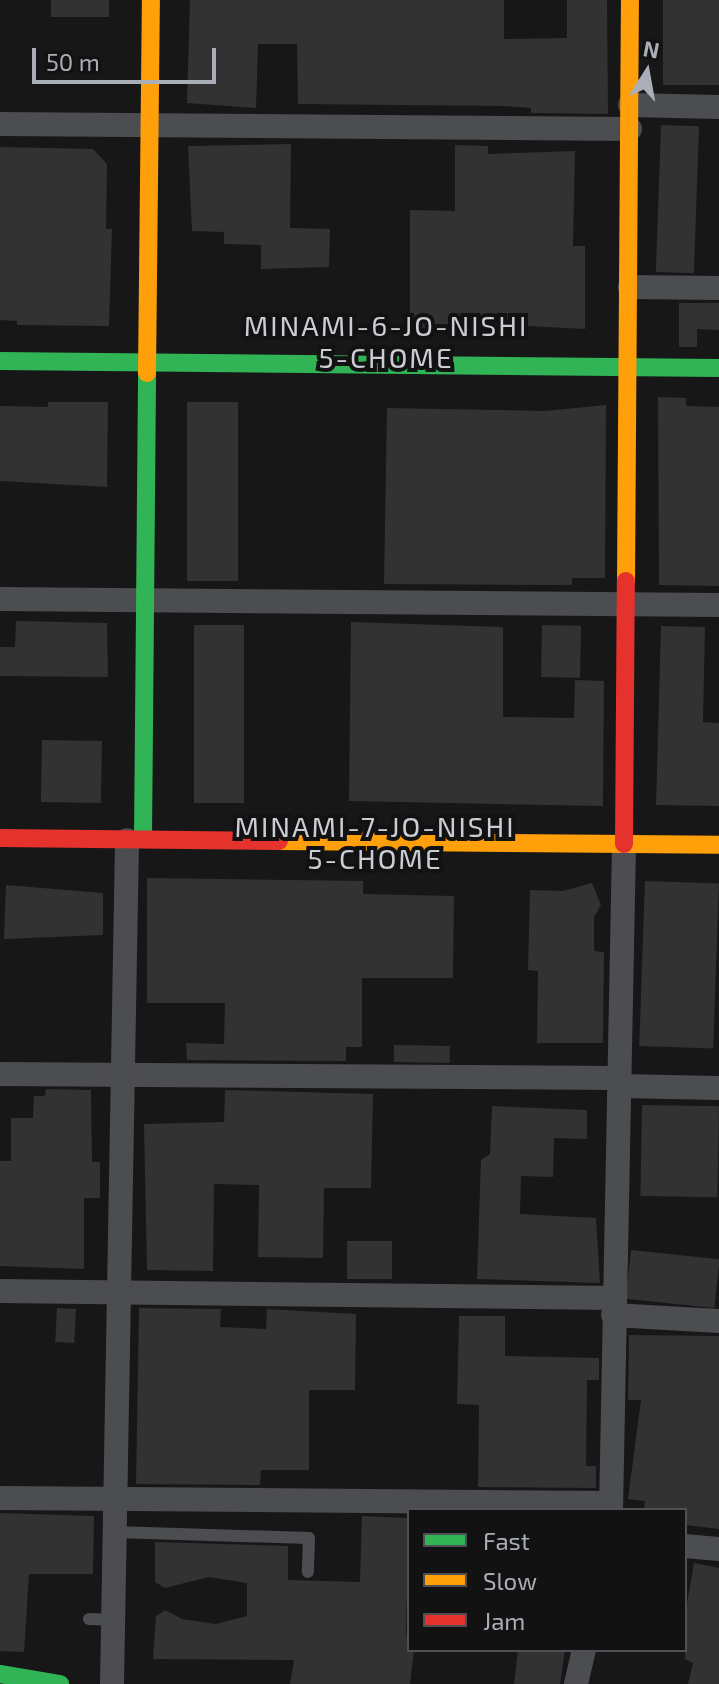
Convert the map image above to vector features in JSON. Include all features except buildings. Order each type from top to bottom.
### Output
[{"type":"street","points":[[112,1684],[101,1620],[115,1532],[108,1420],[119,1292],[123,1075],[145,600],[151,0]]},
{"type":"street","points":[[0,1498],[115,1502],[611,1506],[624,844],[630,0]]},
{"type":"street","points":[[0,124],[150,125],[630,117],[719,107]]},
{"type":"street","points":[[630,287],[719,288]]},
{"type":"street","points":[[0,361],[719,368]]},
{"type":"street","points":[[0,599],[719,605]]},
{"type":"street","points":[[0,838],[719,845]]},
{"type":"street","points":[[0,1074],[620,1082],[719,1088]]},
{"type":"street","points":[[0,1291],[613,1306],[719,1321]]},
{"type":"street","points":[[687,1546],[719,1549]]},
{"type":"street","points":[[576,1684],[584,1652]]},
{"type":"street","points":[[0,1674],[54,1674],[60,1684]]},
{"type":"lane","points":[[115,1532],[309,1538],[308,1572]]},
{"type":"traffic: fast","points":[[0,361],[719,368]]},
{"type":"traffic: fast","points":[[143,839],[147,373]]},
{"type":"traffic: fast","points":[[0,1674],[60,1684]]},
{"type":"traffic: slow","points":[[147,373],[151,0]]},
{"type":"traffic: slow","points":[[626,581],[630,0]]},
{"type":"traffic: slow","points":[[279,841],[719,845]]},
{"type":"traffic: jam","points":[[624,844],[626,581]]},
{"type":"traffic: jam","points":[[0,838],[279,841]]},
{"type":"district","name":"MINAMI-6-JO-NISHI 5-CHOME","points":[[386,341]]},
{"type":"district","name":"MINAMI-7-JO-NISHI 5-CHOME","points":[[375,842]]}]
